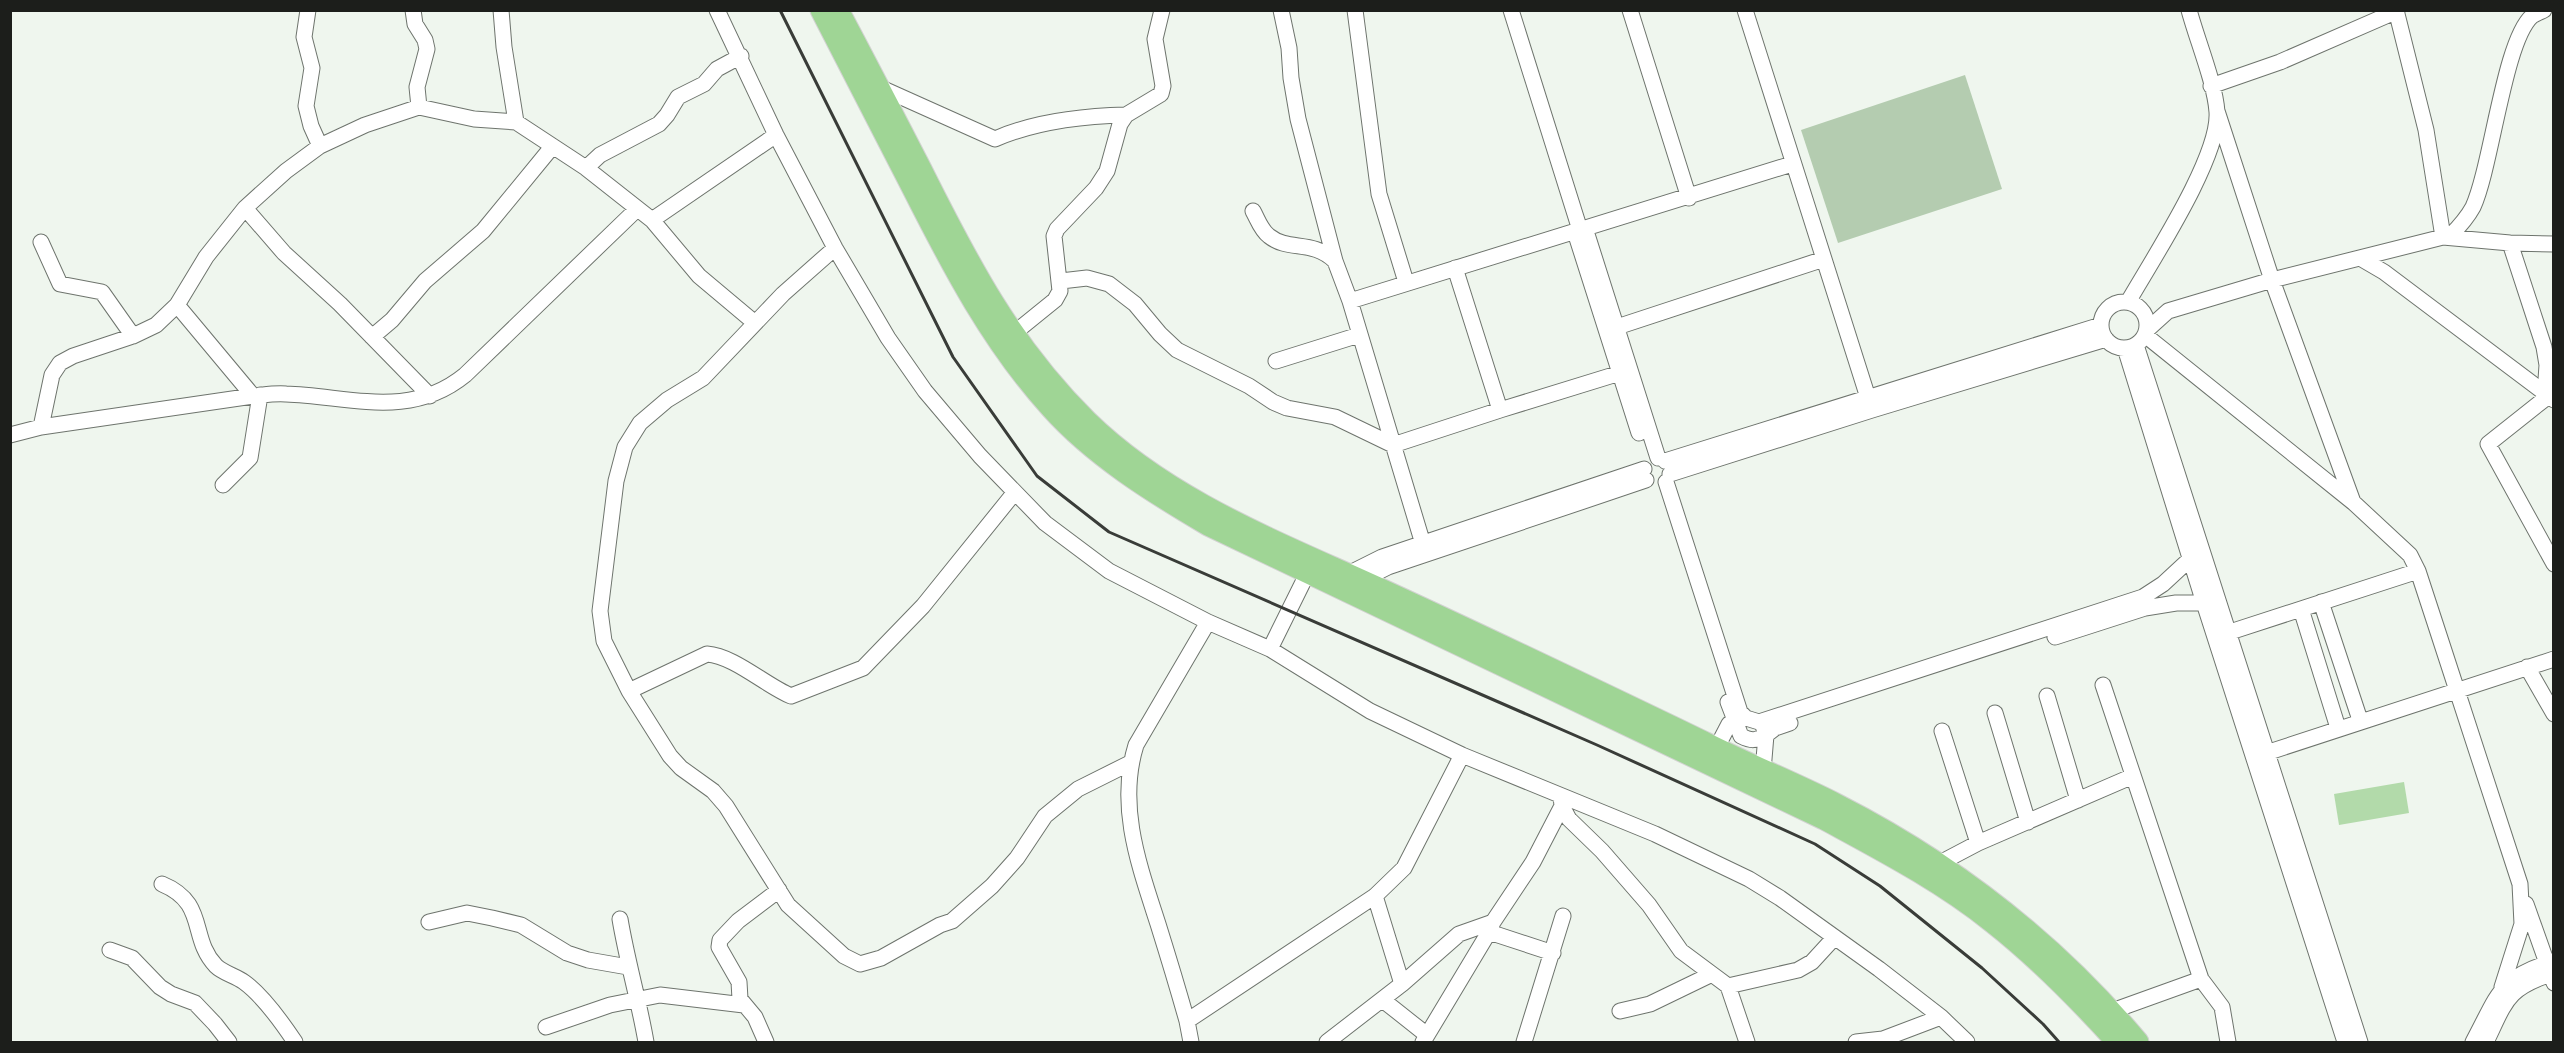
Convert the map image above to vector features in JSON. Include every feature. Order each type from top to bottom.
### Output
[{"type":"highway","points":[[821,10],[949,262],[981,315],[1051,409],[1088,443],[1150,491],[1208,525],[1311,566],[1355,577],[1834,803],[1940,863],[1988,898],[2043,943],[2112,1011],[2139,1042]]},
{"type":"highway","points":[[838,10],[966,260],[1013,334],[1047,379],[1090,424],[1123,452],[1202,505],[1311,566],[1824,819],[1888,853],[1935,882],[2006,933],[2076,997],[2117,1042]]},
{"type":"street","points":[[308,10],[304,37],[312,68],[306,106],[311,126],[320,146]]},
{"type":"street","points":[[413,10],[415,24],[425,40],[427,49],[417,87],[419,107]]},
{"type":"street","points":[[501,10],[504,47],[516,122]]},
{"type":"street","points":[[717,10],[776,135],[835,248],[888,338],[925,391],[980,456],[1045,523],[1109,571],[1208,622],[1270,649],[1370,711],[1562,801],[1655,834],[1749,879],[1780,898],[1879,969],[1941,1017],[1967,1042]]},
{"type":"street","points":[[1013,334],[1054,300],[1060,291],[1061,281],[1054,236],[1057,229],[1096,188],[1107,171],[1120,124],[1126,115],[1161,94],[1163,86],[1155,39],[1162,10]]},
{"type":"street","points":[[1281,10],[1289,48],[1298,119],[1335,261],[1350,301],[1424,548]]},
{"type":"street","points":[[1355,10],[1379,194],[1406,282]]},
{"type":"street","points":[[1511,10],[1580,230],[1620,373],[1751,724],[1763,771]]},
{"type":"street","points":[[1630,10],[1689,198]]},
{"type":"street","points":[[1745,10],[1792,164],[1870,403]]},
{"type":"street","points":[[2189,10],[2217,111],[2272,280],[2354,503]]},
{"type":"street","points":[[2211,86],[2280,62],[2397,11],[2426,130],[2447,236]]},
{"type":"street","points":[[2447,236],[2464,221],[2473,206],[2490,152],[2513,51],[2522,29],[2537,12]]},
{"type":"street","points":[[586,168],[600,154],[659,124],[678,97],[704,84],[717,69],[741,57]]},
{"type":"street","points":[[879,87],[995,139],[1016,130],[1061,120],[1087,116],[1126,115]]},
{"type":"street","points":[[41,427],[52,375],[60,363],[156,325],[177,305],[206,257],[245,208],[286,171],[320,146],[365,125],[419,107],[474,119],[516,122],[533,131],[552,147],[586,168],[636,210],[652,220],[699,276],[755,323]]},
{"type":"street","points":[[2132,304],[2210,148],[2216,130],[2217,111]]},
{"type":"street","points":[[652,220],[776,135]]},
{"type":"street","points":[[372,337],[392,320],[425,281],[483,231],[552,147]]},
{"type":"street","points":[[1350,301],[1406,282],[1689,198],[1792,164]]},
{"type":"street","points":[[245,208],[284,253],[340,304],[430,396]]},
{"type":"street","points":[[10,435],[41,427],[284,393],[393,403],[430,396],[450,388],[465,375],[636,210]]},
{"type":"street","points":[[1253,211],[1269,237],[1280,242],[1320,249],[1335,261]]},
{"type":"street","points":[[1580,230],[1617,327],[1657,471]]},
{"type":"street","points":[[2168,311],[2132,304],[2112,305],[2102,317],[2104,332],[2111,344],[2138,339],[2168,311],[2272,280],[2447,236],[2510,243],[2553,244]]},
{"type":"street","points":[[41,242],[60,284],[102,292],[133,336]]},
{"type":"street","points":[[2510,243],[2544,347],[2547,365],[2547,396],[2553,413]]},
{"type":"street","points":[[835,248],[755,323],[703,378],[667,400],[640,423],[625,447],[616,481],[600,611],[604,641],[629,691],[670,756],[681,768],[713,791],[726,806],[788,905],[844,956],[860,964],[881,958],[940,925],[952,921],[992,886],[1017,858],[1044,816],[1077,789],[1130,763]]},
{"type":"street","points":[[2360,258],[2384,272],[2547,396]]},
{"type":"street","points":[[1617,327],[1824,259]]},
{"type":"street","points":[[1455,268],[1500,410]]},
{"type":"street","points":[[1061,281],[1087,278],[1109,284],[1135,304],[1177,350],[1249,386],[1273,402],[1287,408],[1335,417],[1393,445],[1620,373]]},
{"type":"street","points":[[2132,304],[2143,312],[2138,339],[2190,559],[2345,1042]]},
{"type":"street","points":[[177,305],[257,396],[250,458],[223,485]]},
{"type":"street","points":[[1355,577],[1382,557],[1424,548],[1870,403],[2104,332]]},
{"type":"street","points":[[1276,360],[1359,334]]},
{"type":"street","points":[[2138,339],[2354,503],[2410,555],[2418,570],[2520,884],[2551,971]]},
{"type":"street","points":[[2138,339],[2227,633],[2360,1042]]},
{"type":"street","points":[[2547,396],[2488,444],[2553,564]]},
{"type":"street","points":[[629,691],[707,654],[717,654],[791,696],[863,668],[923,606],[1015,492]]},
{"type":"street","points":[[1716,748],[1723,732],[1751,724],[1775,728],[2079,623],[2142,597],[2163,584],[2190,559]]},
{"type":"street","points":[[1270,649],[1311,566]]},
{"type":"street","points":[[2227,633],[2418,570]]},
{"type":"street","points":[[2321,602],[2360,720]]},
{"type":"street","points":[[2079,623],[2176,603],[2204,603]]},
{"type":"street","points":[[2301,609],[2338,728]]},
{"type":"street","points":[[1191,1042],[1187,1021],[1139,866],[1129,815],[1130,763],[1136,745],[1208,622]]},
{"type":"street","points":[[2266,753],[2360,720],[2553,659]]},
{"type":"street","points":[[2527,668],[2553,714]]},
{"type":"street","points":[[2103,685],[2201,979],[2222,1007],[2228,1042]]},
{"type":"street","points":[[2047,696],[2078,800]]},
{"type":"street","points":[[1995,713],[2028,822]]},
{"type":"street","points":[[1942,731],[1978,843]]},
{"type":"street","points":[[1187,1021],[1375,896],[1404,868],[1462,755]]},
{"type":"street","points":[[1940,863],[1978,843],[2133,776]]},
{"type":"street","points":[[1384,1000],[1425,1039],[1491,927],[1533,862],[1562,801]]},
{"type":"street","points":[[1562,801],[1569,819],[1602,851],[1649,905],[1681,951],[1728,986],[1747,1042]]},
{"type":"street","points":[[162,884],[185,897],[195,917],[207,952],[216,966],[246,983],[295,1042]]},
{"type":"street","points":[[2473,1042],[2502,987],[2522,924],[2520,884]]},
{"type":"street","points":[[766,1042],[754,1017],[740,999],[740,982],[719,947],[720,940],[738,921],[779,890]]},
{"type":"street","points":[[1375,896],[1402,984]]},
{"type":"street","points":[[429,922],[467,913],[492,918],[521,925],[567,953],[588,960],[628,967]]},
{"type":"street","points":[[1524,1042],[1563,916]]},
{"type":"street","points":[[620,919],[628,967],[639,998],[646,1042]]},
{"type":"street","points":[[1327,1042],[1384,1000],[1459,934],[1491,927],[1553,953]]},
{"type":"street","points":[[1728,986],[1798,970],[1812,962],[1834,938]]},
{"type":"street","points":[[110,950],[132,958],[160,987],[171,994],[195,1003],[229,1042]]},
{"type":"street","points":[[2502,987],[2527,969],[2551,971]]},
{"type":"street","points":[[2486,1042],[2512,992],[2551,971]]},
{"type":"street","points":[[1620,1011],[1650,1004],[1712,974]]},
{"type":"street","points":[[2112,1011],[2201,979]]},
{"type":"street","points":[[546,1027],[610,1005],[660,995],[744,1005]]},
{"type":"street","points":[[1856,1042],[1884,1041],[1941,1017]]},
{"type":"shaded area","points":[[1965,75],[2002,189],[1838,243],[1801,130]]},
{"type":"shaded area","points":[[2404,782],[2409,813],[2339,825],[2334,794]]},
{"type":"railway","points":[[780,10],[953,357],[1037,476],[1109,532],[1597,745],[1815,844],[1880,886],[1982,968],[2043,1024],[2059,1042]]}]
